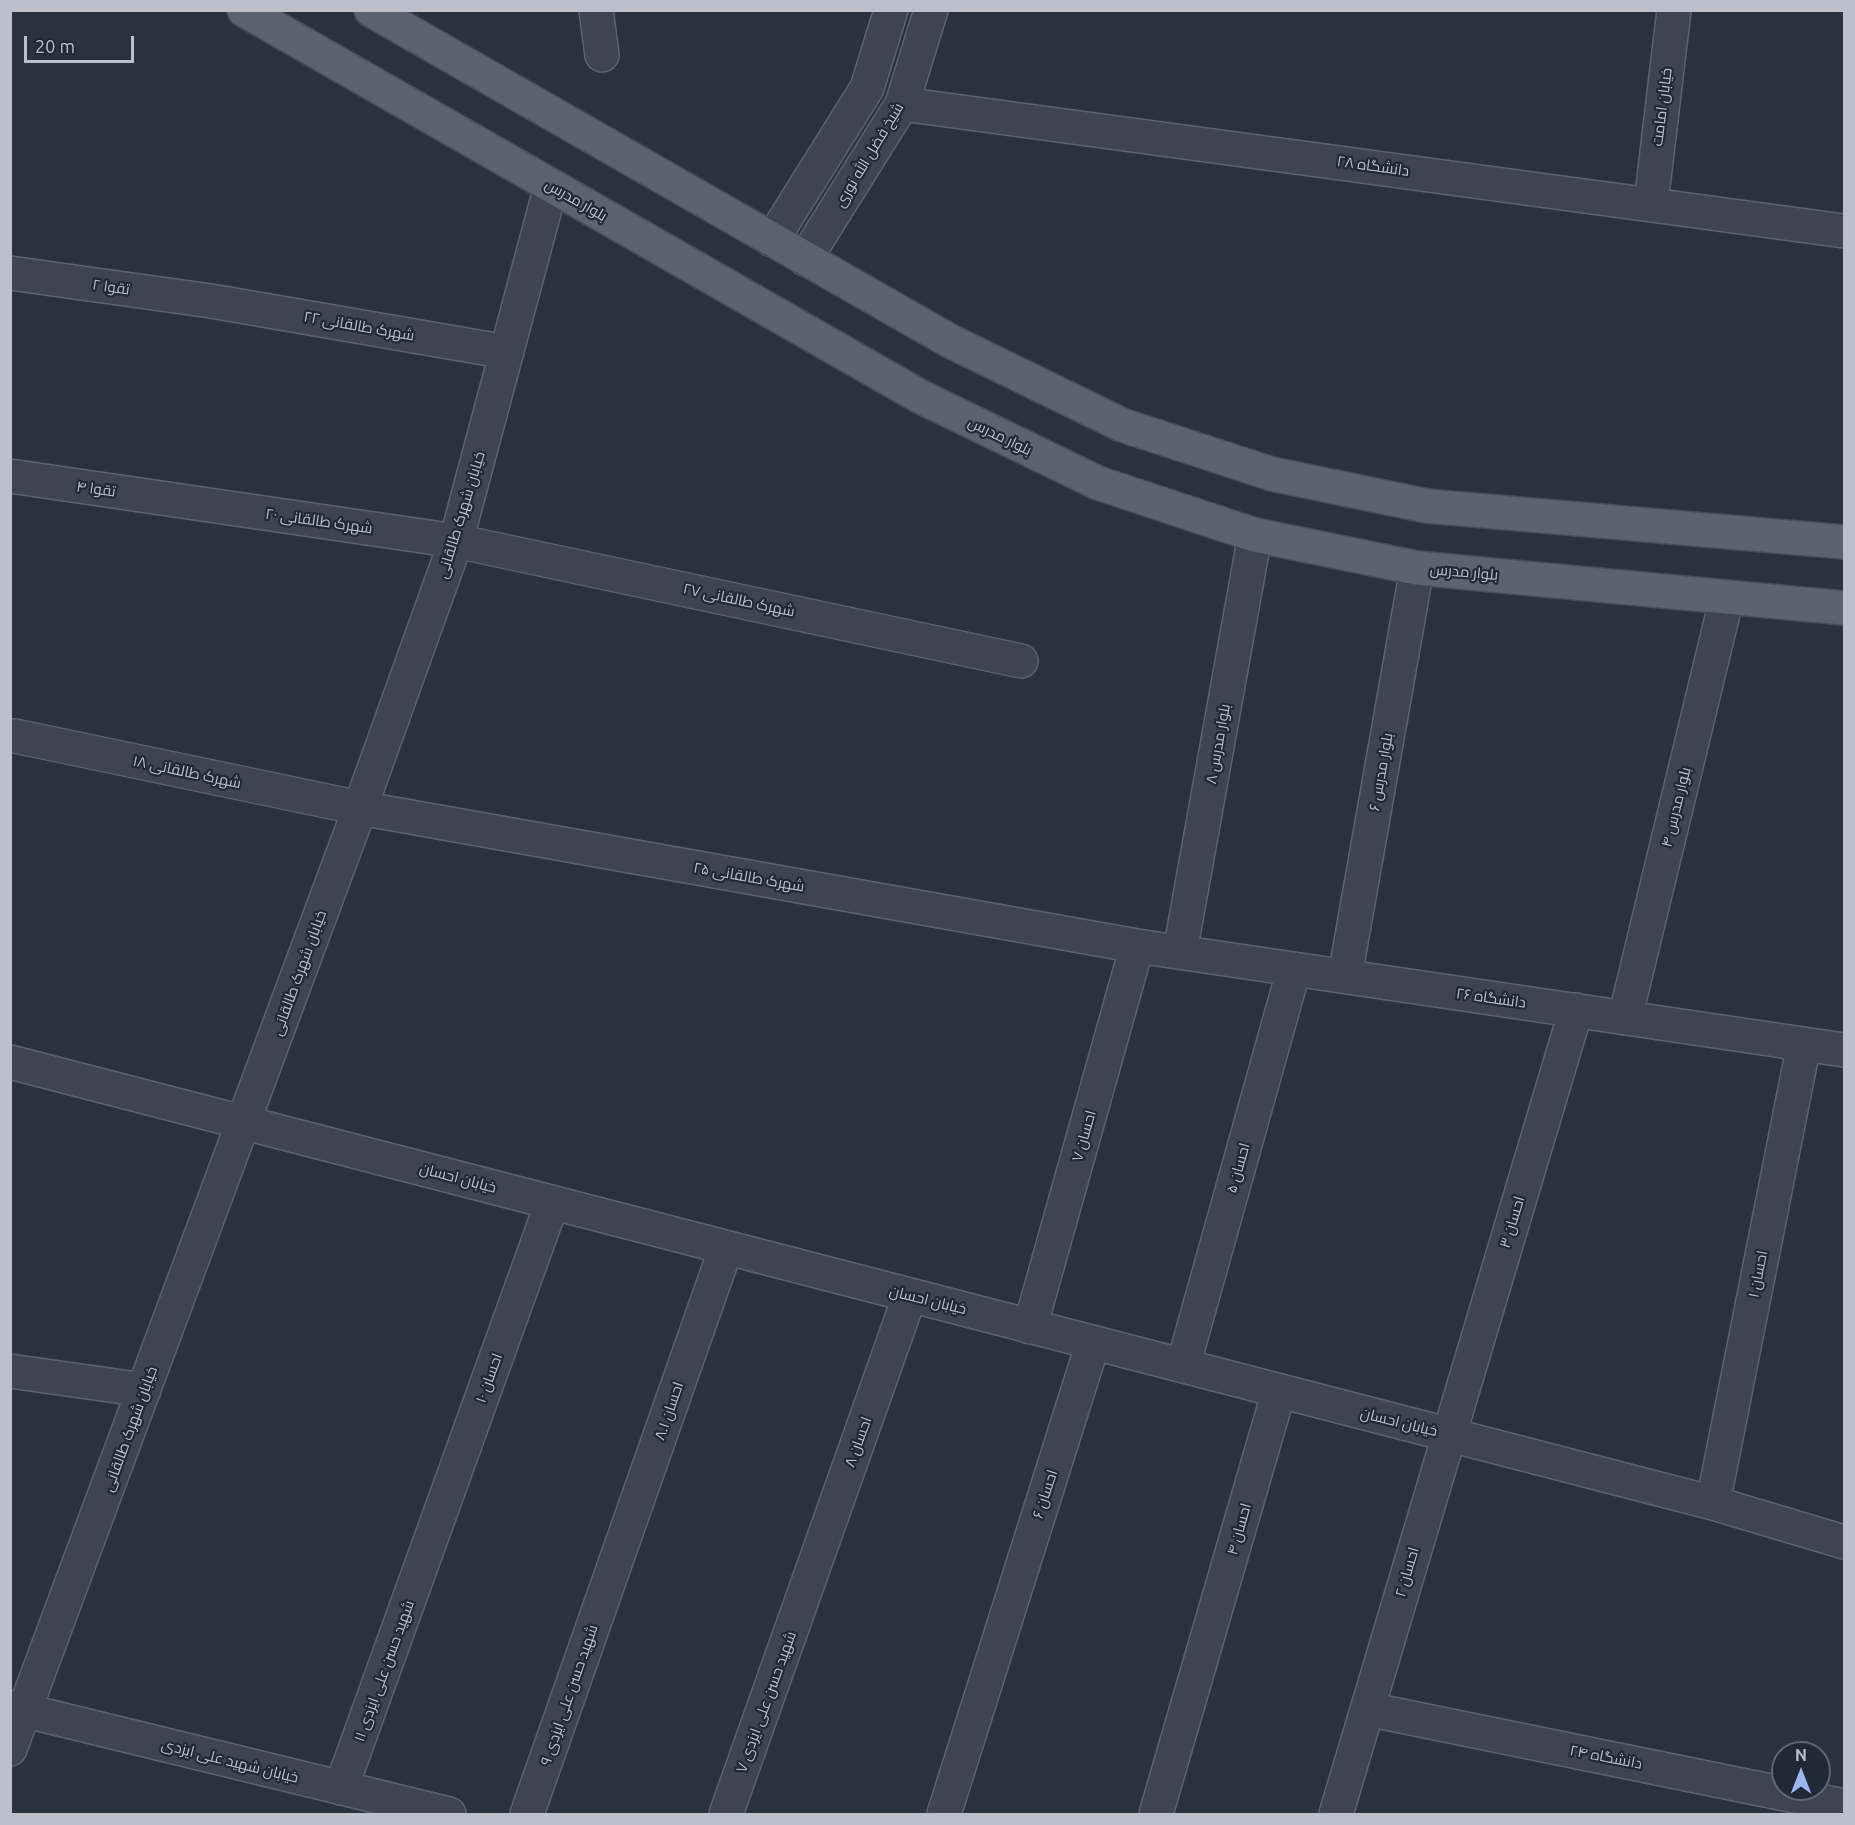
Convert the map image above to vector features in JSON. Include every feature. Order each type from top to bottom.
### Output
[{"type":"main road","name":"بلوار مدرس","points":[[244,10],[921,398],[1098,483],[1256,535],[1417,568],[1845,608]]},
{"type":"main road","points":[[371,10],[950,341],[1122,425],[1272,474],[1426,506],[1845,542]]},
{"type":"street","points":[[596,10],[602,55]]},
{"type":"street","points":[[772,240],[867,88],[891,10]]},
{"type":"street","name":"شیخ فضل الله نوری","points":[[806,259],[902,104],[931,10]]},
{"type":"street","name":"خیابان امامت","points":[[1651,203],[1674,10]]},
{"type":"street","name":"دانشگاه ۲۸","points":[[902,104],[1651,203],[1845,231]]},
{"type":"street","name":"خیابان شهرک طالقانی","points":[[10,1749],[18,1709],[144,1390],[360,808],[456,541],[551,186]]},
{"type":"street","name":"تقوا ۲","points":[[10,273],[211,301]]},
{"type":"street","name":"شهرک طالقانی ۲۲","points":[[211,301],[507,352]]},
{"type":"street","name":"تقوا ۴","points":[[10,476],[182,501]]},
{"type":"street","name":"شهرک طالقانی ۲۰","points":[[182,501],[456,541]]},
{"type":"street","name":"بلوار مدرس ۸","points":[[1180,952],[1256,535]]},
{"type":"street","name":"شهرک طالقانی ۲۷","points":[[456,541],[1021,661]]},
{"type":"street","name":"بلوار مدرس ۶","points":[[1345,976],[1417,568]]},
{"type":"street","name":"بلوار مدرس ۴","points":[[1625,1018],[1727,597]]},
{"type":"street","name":"شهرک طالقانی ۱۸","points":[[15,736],[360,808]]},
{"type":"street","name":"شهرک طالقانی ۲۵","points":[[360,808],[1137,946]]},
{"type":"street","name":"دانشگاه ۲۶","points":[[1137,946],[1845,1050]]},
{"type":"street","name":"احسان ۷","points":[[1030,1327],[1137,946]]},
{"type":"street","name":"احسان ۵","points":[[1183,1366],[1294,969]]},
{"type":"street","name":"احسان ۳","points":[[1448,1434],[1576,1010]]},
{"type":"street","name":"احسان ۱","points":[[1713,1503],[1804,1044]]},
{"type":"street","name":"خیابان احسان","points":[[10,1062],[1713,1503],[1845,1542]]},
{"type":"street","name":"احسان ۱۰","points":[[426,1553],[552,1203]]},
{"type":"street","name":"احسان ۸.۱","points":[[611,1575],[726,1248]]},
{"type":"street","name":"احسان ۸","points":[[806,1588],[910,1295]]},
{"type":"street","name":"احسان ۶","points":[[944,1815],[1093,1343]]},
{"type":"street","points":[[10,1371],[144,1390]]},
{"type":"street","name":"احسان ۴","points":[[1156,1815],[1279,1391]]},
{"type":"street","name":"احسان ۲","points":[[1336,1815],[1448,1434]]},
{"type":"street","name":"شهید حسن علی ایزدی ۱۱","points":[[341,1788],[426,1553]]},
{"type":"street","name":"شهید حسن علی ایزدی ۹","points":[[527,1815],[611,1575]]},
{"type":"street","name":"شهید حسن علی ایزدی ۷","points":[[726,1815],[806,1588]]},
{"type":"street","name":"خیابان شهید علی ایزدی","points":[[18,1709],[341,1788],[392,1808],[450,1815]]},
{"type":"street","name":"دانشگاه ۲۴","points":[[1367,1709],[1845,1806]]}]
